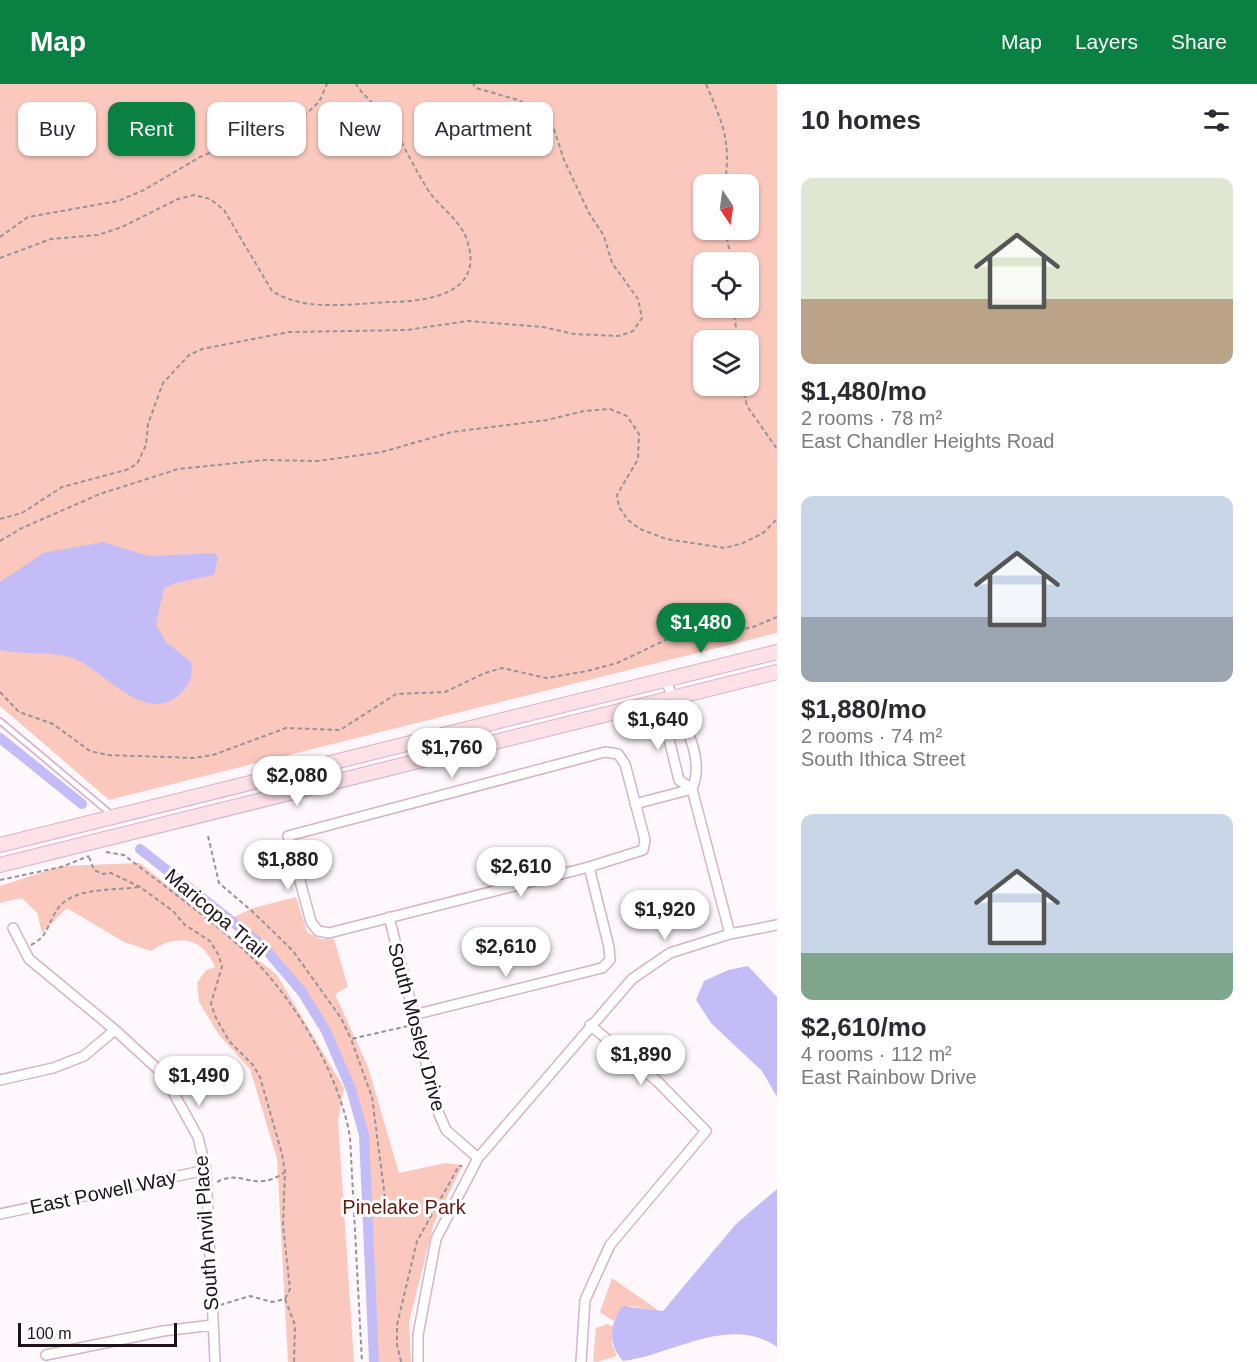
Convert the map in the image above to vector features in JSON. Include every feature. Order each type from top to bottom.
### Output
[{"type":"main road","points":[[0,845],[777,652]]},
{"type":"main road","points":[[0,865],[777,672]]},
{"type":"main road","points":[[115,816],[135,831]]},
{"type":"main road","points":[[86,824],[102,840]]},
{"type":"main road","points":[[48,833],[52,852]]},
{"type":"street","points":[[666,679],[671,698],[683,715],[698,776],[692,789],[730,934]]},
{"type":"street","points":[[671,698],[664,719],[679,780],[692,789]]},
{"type":"street","points":[[604,752],[618,754],[625,765],[635,804],[645,840],[643,850],[589,867],[329,933],[318,931],[311,922],[288,836],[604,752]]},
{"type":"street","points":[[635,804],[692,789]]},
{"type":"street","points":[[415,1020],[602,968],[610,960],[609,947],[589,867]]},
{"type":"street","name":"South Mosley Drive","points":[[389,917],[439,1114],[446,1130],[476,1162]]},
{"type":"street","points":[[418,1362],[418,1335],[436,1239],[476,1162],[590,1025],[632,979],[670,953],[730,934],[777,924]]},
{"type":"street","name":"South Anvil Place","points":[[13,928],[28,959],[115,1030],[163,1074],[198,1137],[206,1170],[215,1362]]},
{"type":"street","points":[[581,1362],[585,1300],[610,1245],[706,1131],[658,1083],[590,1025]]},
{"type":"street","points":[[0,1080],[53,1068],[84,1056],[115,1030]]},
{"type":"street","name":"East Powell Way","points":[[0,1214],[206,1170]]},
{"type":"street","points":[[46,1355],[163,1331],[213,1325]]},
{"type":"lane","points":[[0,721],[115,816]]},
{"type":"path","points":[[0,237],[28,217],[118,201],[144,190],[200,156],[307,113],[319,102],[327,84]]},
{"type":"path","points":[[0,258],[51,239],[98,235],[178,199],[194,195],[210,199],[224,210],[272,291],[284,299],[309,305],[407,301],[450,293],[466,277],[469,261],[467,240],[457,221],[431,194],[385,117],[356,84]]},
{"type":"path","points":[[0,519],[22,513],[62,487],[126,470],[137,464],[146,444],[148,424],[163,383],[189,355],[202,349],[289,332],[407,330],[468,321],[543,327],[574,334],[619,336],[633,331],[642,318],[638,298],[612,263],[604,236],[589,213],[564,160],[553,126],[540,112],[518,100],[476,88],[473,84]]},
{"type":"path","points":[[706,84],[726,131],[727,174]]},
{"type":"path","points":[[744,396],[747,406],[777,449]]},
{"type":"path","points":[[0,541],[22,528],[100,494],[178,469],[265,460],[318,461],[382,452],[452,432],[610,409],[627,416],[639,434],[638,459],[617,495],[619,507],[628,520],[640,529],[666,539],[725,548],[743,543],[763,533],[777,519]]},
{"type":"path","points":[[0,692],[19,712],[53,724],[90,751],[108,755],[193,758],[213,755],[286,728],[340,730],[396,694],[445,692],[502,668],[546,678],[586,671],[617,663],[674,636],[726,633],[753,627],[777,617]]},
{"type":"path","points":[[208,836],[219,883],[293,951],[342,1017],[372,1097],[387,1213]]},
{"type":"path","name":"Maricopa Trail","points":[[0,880],[61,867],[89,856],[114,852],[124,855],[210,922],[246,952],[265,972],[312,1040],[337,1089],[346,1113],[350,1137],[362,1362]]},
{"type":"path","points":[[89,856],[94,870],[103,874],[111,873],[140,887],[173,911],[185,925],[210,941],[219,956],[222,967],[211,1002],[215,1016],[229,1041],[253,1065],[260,1077],[285,1172],[283,1225],[290,1289],[285,1299],[295,1325],[294,1362]]},
{"type":"path","points":[[24,949],[46,934],[54,913],[71,895],[140,887]]},
{"type":"path","points":[[351,1039],[415,1020]]},
{"type":"path","points":[[401,1362],[397,1345],[397,1325],[417,1241],[459,1166],[476,1162]]},
{"type":"path","points":[[207,1188],[229,1177],[263,1182],[272,1181],[285,1172]]},
{"type":"path","points":[[212,1308],[250,1296],[272,1302],[285,1299]]},
{"type":"green space","points":[[0,84],[777,84],[777,633],[109,800],[0,706]]},
{"type":"green space","points":[[140,863],[277,975],[344,1088],[338,1120],[354,1362],[288,1362],[277,1159],[250,1069],[219,1035],[199,1002],[197,983],[206,970],[215,967],[210,957],[203,949],[188,941],[170,942],[151,951],[124,942],[67,908],[42,933],[37,913],[22,898],[0,903],[0,886],[62,866]]},
{"type":"green space","name":"Pinelake Park","points":[[296,897],[307,932],[320,939],[334,939],[348,987],[335,994],[368,1067],[399,1173],[445,1163],[463,1165],[434,1223],[409,1322],[411,1362],[377,1362],[367,1134],[360,1103],[349,1072],[319,1014],[301,987],[258,938],[234,917],[253,908]]},
{"type":"green space","points":[[612,1278],[659,1311],[630,1306],[613,1321],[600,1312]]},
{"type":"green space","points":[[607,1324],[613,1326],[612,1344],[617,1356],[593,1361],[596,1328]]},
{"type":"shaded area","points":[[103,542],[149,556],[215,553],[218,557],[214,575],[176,583],[164,588],[156,624],[166,642],[191,662],[192,666],[191,678],[187,685],[182,692],[168,702],[154,704],[140,700],[73,658],[56,654],[0,650],[0,582],[43,553]]},
{"type":"shaded area","points":[[748,966],[777,997],[777,1097],[762,1071],[711,1023],[696,1000],[704,981],[728,970]]},
{"type":"shaded area","points":[[777,1189],[777,1347],[759,1338],[740,1334],[720,1335],[623,1361],[612,1341],[615,1320],[622,1306],[663,1311],[736,1224]]},
{"type":"waterway","points":[[0,738],[82,804]]},
{"type":"waterway","points":[[140,849],[262,945],[302,992],[326,1031],[351,1089],[364,1135],[374,1362]]}]
